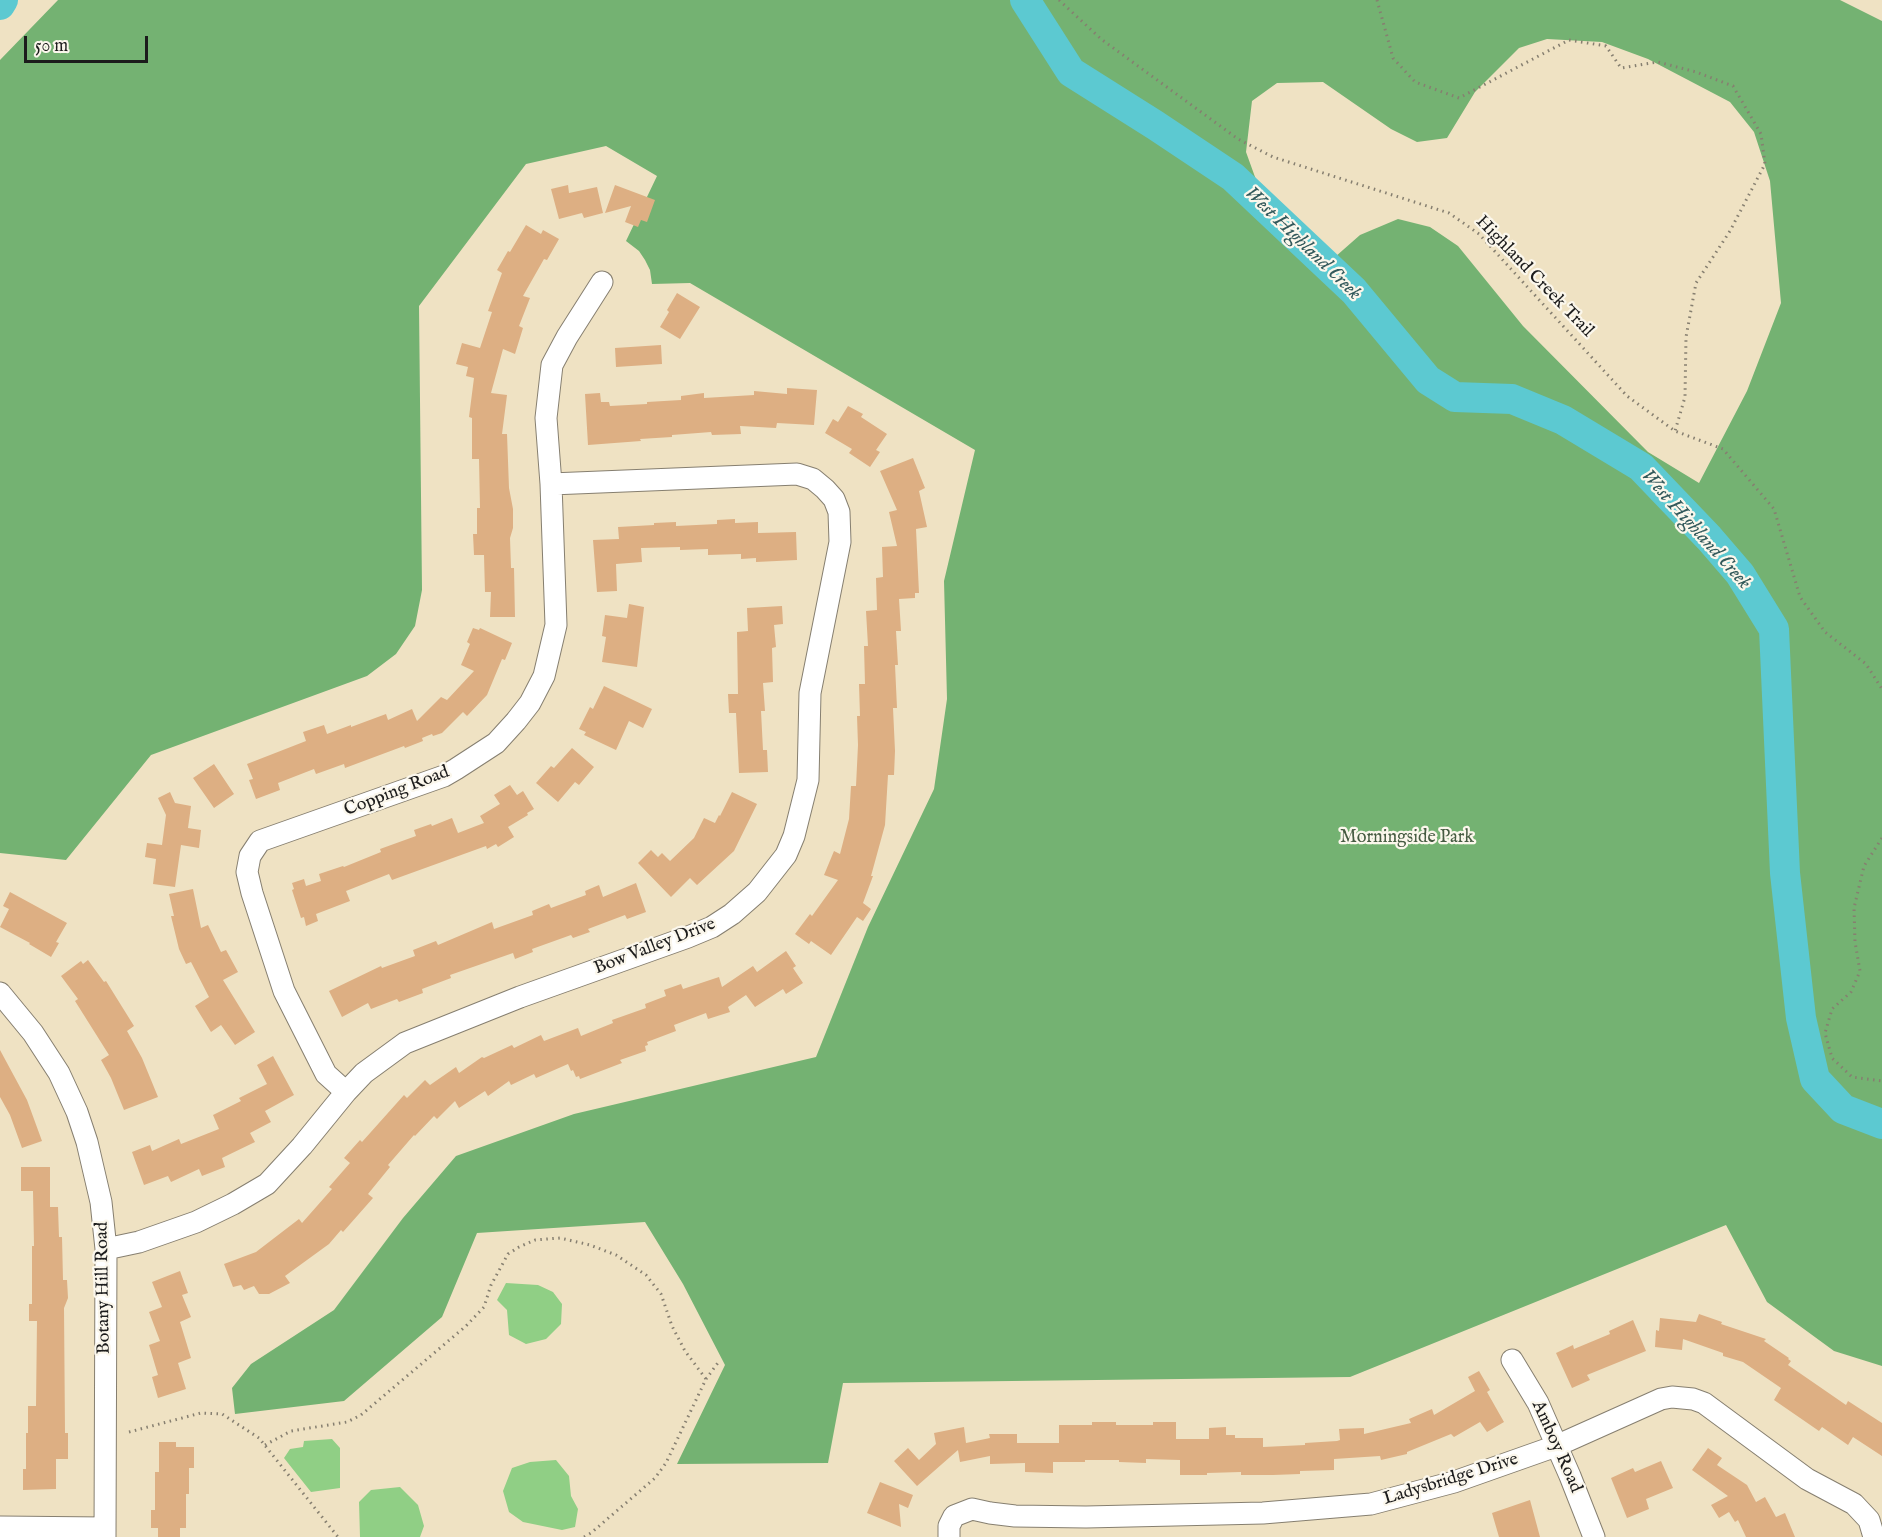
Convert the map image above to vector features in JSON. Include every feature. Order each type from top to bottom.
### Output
[{"type":"street","name":"Copping Road","points":[[346,1092],[326,1074],[284,991],[252,893],[247,872],[250,856],[260,841],[456,770],[496,743],[530,703],[544,676],[556,625],[551,484],[546,418],[552,365],[602,282]]},
{"type":"street","name":"Bow Valley Drive","points":[[106,1249],[139,1242],[196,1222],[267,1184],[364,1073],[405,1043],[520,997],[712,927],[732,914],[757,892],[786,855],[794,836],[808,780],[810,693],[840,542],[839,512],[834,499],[813,479],[797,474],[551,484]]},
{"type":"street","name":"Botany Hill Road","points":[[0,993],[33,1033],[59,1073],[87,1142],[101,1202],[106,1249],[105,1532]]},
{"type":"street","name":"Amboy Road","points":[[1512,1360],[1538,1403],[1594,1537]]},
{"type":"street","name":"Ladysbridge Drive","points":[[949,1537],[949,1526],[954,1516],[972,1509],[1015,1516],[1086,1517],[1263,1513],[1371,1504],[1454,1482],[1556,1446],[1661,1399],[1672,1397],[1693,1399],[1704,1403],[1807,1479],[1854,1504],[1869,1520],[1874,1537]]},
{"type":"street","points":[[0,1527],[105,1532]]},
{"type":"path","name":"Highland Creek Trail","points":[[1059,0],[1101,39],[1238,139],[1273,157],[1449,213],[1479,234],[1627,396],[1675,431],[1723,449],[1774,509],[1800,597],[1825,632],[1866,664],[1882,690]]},
{"type":"path","points":[[1377,0],[1393,58],[1415,82],[1459,98],[1569,40],[1606,46],[1621,68],[1659,62],[1696,72],[1733,86],[1761,134],[1765,164],[1730,231],[1696,283],[1686,337],[1684,397],[1675,431]]},
{"type":"path","points":[[1882,838],[1864,866],[1854,908],[1855,942],[1860,972],[1851,993],[1832,1009],[1825,1033],[1832,1058],[1852,1077],[1882,1081]]},
{"type":"path","points":[[265,1445],[291,1431],[347,1422],[361,1415],[466,1326],[484,1307],[491,1285],[508,1254],[536,1240],[560,1238],[590,1245],[616,1255],[646,1275],[661,1294],[672,1326],[685,1351],[706,1379]]},
{"type":"path","points":[[584,1537],[655,1478],[666,1463],[706,1379],[720,1360]]},
{"type":"path","points":[[129,1432],[201,1413],[222,1414],[259,1438],[338,1537]]},
{"type":"green space","name":"Morningside Park","points":[[58,0],[1840,0],[1882,21],[1882,1366],[1834,1351],[1767,1302],[1726,1225],[1350,1377],[843,1383],[828,1463],[677,1464],[725,1365],[683,1284],[645,1222],[477,1233],[442,1317],[344,1401],[235,1414],[232,1388],[251,1364],[334,1310],[403,1218],[456,1156],[574,1114],[816,1057],[868,927],[934,789],[947,699],[944,581],[975,450],[690,283],[652,284],[650,270],[645,260],[639,251],[626,241],[657,176],[606,146],[526,164],[419,306],[422,590],[415,626],[396,654],[367,676],[151,755],[66,860],[0,853],[0,60]],"holes":[[[1547,39],[1602,42],[1648,59],[1730,102],[1754,132],[1770,181],[1781,303],[1747,391],[1699,483],[1648,452],[1523,326],[1458,246],[1430,227],[1398,219],[1360,235],[1335,257],[1314,250],[1277,219],[1259,188],[1246,152],[1252,101],[1277,83],[1323,82],[1391,129],[1417,142],[1447,138],[1475,92],[1519,48]]]},
{"type":"green space","points":[[506,1283],[538,1285],[553,1292],[562,1304],[561,1324],[546,1339],[526,1344],[509,1335],[507,1310],[497,1300]]},
{"type":"green space","points":[[332,1439],[340,1448],[340,1488],[311,1492],[284,1458],[290,1449],[303,1447],[304,1441]]},
{"type":"green space","points":[[556,1460],[569,1476],[571,1496],[578,1509],[575,1527],[562,1530],[523,1522],[509,1512],[503,1491],[512,1468],[530,1462]]},
{"type":"green space","points":[[400,1487],[418,1505],[424,1526],[420,1537],[360,1537],[359,1502],[371,1490]]},
{"type":"building","points":[[568,185],[569,193],[597,187],[603,213],[584,218],[582,213],[559,219],[551,189]]},
{"type":"building","points":[[615,185],[655,200],[647,222],[641,220],[638,227],[625,222],[631,206],[605,213]]},
{"type":"building","points":[[526,225],[541,234],[543,230],[559,239],[547,260],[544,259],[523,296],[530,298],[519,326],[523,328],[515,354],[503,349],[491,393],[507,395],[502,434],[507,434],[509,488],[513,509],[513,528],[510,538],[511,568],[514,568],[515,617],[490,617],[491,592],[485,592],[484,555],[474,555],[473,534],[477,534],[477,508],[480,508],[479,459],[472,459],[472,418],[469,417],[474,378],[466,376],[468,367],[456,364],[462,343],[480,348],[492,312],[488,311],[502,273],[497,270]]},
{"type":"building","points":[[677,293],[700,307],[680,339],[660,327]]},
{"type":"building","points":[[661,345],[662,364],[616,367],[615,348]]},
{"type":"building","points":[[787,388],[817,390],[814,425],[777,423],[776,428],[740,426],[741,434],[712,435],[711,432],[588,445],[585,394],[600,393],[601,402],[609,402],[610,406],[681,400],[681,396],[704,393],[704,398],[754,395],[754,391],[787,394]]},
{"type":"building","points":[[848,406],[863,414],[861,417],[887,434],[876,450],[880,452],[870,467],[849,453],[852,449],[825,433],[833,419],[838,422]]},
{"type":"building","points":[[913,458],[925,488],[919,491],[927,527],[916,529],[919,593],[915,593],[915,598],[899,599],[901,631],[896,631],[898,665],[895,665],[897,708],[893,708],[894,775],[888,775],[885,825],[871,876],[873,876],[863,903],[871,909],[863,921],[857,917],[831,955],[811,941],[809,944],[795,934],[810,914],[812,916],[838,880],[824,875],[834,851],[840,854],[849,819],[851,786],[856,786],[857,716],[860,716],[859,684],[865,684],[864,646],[868,646],[866,611],[877,610],[876,578],[883,577],[882,547],[897,546],[889,512],[897,510],[880,471]]},
{"type":"building","points":[[735,519],[735,523],[758,522],[758,533],[796,532],[797,560],[756,562],[756,558],[741,559],[741,554],[708,555],[708,549],[641,548],[642,562],[616,564],[617,591],[597,592],[593,540],[619,539],[618,527],[676,522],[676,526],[717,524],[717,520]]},
{"type":"building","points":[[629,604],[644,607],[637,667],[602,662],[606,637],[602,636],[605,615],[627,618]]},
{"type":"building","points":[[782,606],[783,624],[774,625],[776,647],[772,648],[773,682],[763,683],[765,711],[761,711],[763,750],[767,750],[768,772],[739,773],[736,713],[729,713],[728,694],[738,694],[737,632],[748,631],[747,608]]},
{"type":"building","points":[[473,628],[479,630],[480,628],[512,643],[505,660],[502,659],[487,695],[467,716],[463,712],[442,733],[422,738],[423,741],[345,768],[344,764],[316,774],[314,769],[278,783],[280,790],[256,799],[249,780],[253,779],[247,764],[306,741],[303,732],[324,725],[327,734],[386,714],[388,720],[412,709],[417,721],[441,697],[447,700],[474,671],[461,665],[470,644],[467,642]]},
{"type":"building","points":[[604,686],[652,709],[643,728],[629,721],[616,750],[584,735],[586,732],[579,729],[590,707],[593,709]]},
{"type":"building","points":[[572,748],[594,767],[579,785],[575,782],[558,802],[536,783]]},
{"type":"building","points":[[214,764],[234,794],[214,808],[193,778]]},
{"type":"building","points":[[510,785],[517,795],[523,791],[534,809],[508,827],[514,837],[498,847],[496,844],[487,849],[486,846],[392,880],[389,874],[346,891],[350,901],[316,914],[318,921],[306,926],[304,917],[301,918],[292,883],[304,879],[306,886],[321,881],[319,874],[381,852],[380,849],[416,836],[414,830],[431,824],[432,826],[452,818],[458,833],[484,823],[480,816],[500,804],[494,795]]},
{"type":"building","points":[[170,792],[175,803],[191,806],[188,828],[201,830],[199,848],[181,845],[175,887],[153,884],[156,859],[145,857],[147,843],[162,845],[166,815],[158,798]]},
{"type":"building","points":[[732,792],[757,804],[734,851],[697,885],[690,878],[671,897],[638,863],[651,850],[658,857],[662,853],[670,861],[694,838],[704,818],[715,823]]},
{"type":"building","points":[[636,883],[646,912],[627,919],[625,915],[588,929],[590,932],[573,938],[571,935],[532,949],[533,952],[515,959],[513,953],[450,975],[451,978],[422,989],[423,993],[399,1002],[397,999],[371,1009],[368,1003],[342,1017],[329,991],[381,966],[382,968],[415,956],[413,950],[436,941],[438,945],[492,922],[494,929],[533,915],[532,911],[549,904],[551,908],[586,895],[585,891],[599,885],[603,897]]},
{"type":"building","points":[[193,889],[201,928],[208,925],[221,952],[226,950],[238,972],[223,980],[255,1032],[235,1045],[221,1025],[211,1032],[195,1006],[209,997],[191,962],[186,964],[179,949],[171,916],[174,916],[169,894]]},
{"type":"building","points":[[10,892],[67,923],[56,942],[59,943],[51,957],[0,927],[9,909],[3,906]]},
{"type":"building","points":[[786,951],[803,983],[786,994],[783,989],[755,1007],[746,995],[728,1007],[730,1012],[708,1019],[706,1013],[674,1025],[676,1031],[647,1042],[646,1051],[620,1060],[622,1063],[580,1079],[579,1076],[576,1077],[573,1070],[571,1071],[568,1064],[536,1078],[534,1074],[511,1085],[509,1081],[488,1096],[485,1091],[459,1108],[455,1101],[437,1119],[434,1116],[414,1135],[388,1165],[390,1167],[368,1194],[373,1198],[343,1232],[341,1230],[329,1244],[285,1276],[290,1283],[269,1294],[259,1294],[254,1286],[244,1290],[241,1285],[233,1287],[224,1264],[256,1252],[299,1219],[302,1223],[332,1189],[329,1187],[350,1163],[344,1158],[360,1140],[362,1142],[404,1095],[407,1098],[425,1080],[430,1085],[456,1067],[459,1073],[482,1057],[512,1045],[514,1048],[541,1035],[544,1041],[578,1028],[581,1036],[613,1023],[612,1020],[646,1008],[645,1004],[666,996],[664,990],[681,984],[683,989],[719,977],[722,987],[753,966],[757,972]]},
{"type":"building","points":[[88,960],[104,982],[106,981],[134,1026],[127,1031],[142,1058],[158,1097],[124,1110],[101,1060],[109,1055],[75,1001],[78,999],[61,976],[81,961],[83,964]]},
{"type":"building","points":[[0,1050],[27,1100],[42,1141],[22,1148],[10,1115],[0,1097]]},
{"type":"building","points":[[273,1056],[294,1095],[265,1111],[271,1122],[250,1133],[255,1142],[222,1158],[225,1167],[202,1176],[199,1169],[171,1182],[168,1176],[144,1185],[132,1152],[150,1145],[152,1151],[179,1139],[181,1144],[219,1129],[213,1115],[267,1084],[257,1065]]},
{"type":"building","points":[[21,1167],[50,1167],[50,1207],[58,1207],[59,1237],[62,1237],[63,1280],[67,1280],[68,1298],[64,1308],[65,1433],[68,1433],[68,1459],[56,1459],[56,1489],[23,1490],[28,1406],[36,1406],[37,1321],[29,1321],[29,1304],[32,1304],[32,1246],[34,1246],[33,1191],[21,1191]]},
{"type":"building","points":[[180,1271],[188,1293],[182,1295],[191,1317],[180,1322],[191,1358],[178,1363],[186,1389],[158,1398],[152,1377],[158,1375],[149,1345],[160,1341],[149,1312],[162,1307],[152,1282]]},
{"type":"building","points":[[1699,1314],[1766,1339],[1764,1341],[1789,1358],[1791,1361],[1788,1365],[1846,1405],[1848,1401],[1882,1423],[1882,1456],[1853,1437],[1848,1445],[1822,1427],[1819,1431],[1774,1400],[1781,1388],[1743,1362],[1683,1339],[1682,1350],[1655,1347],[1656,1330],[1659,1331],[1660,1318],[1696,1322]]},
{"type":"building","points":[[1633,1320],[1646,1351],[1587,1375],[1590,1380],[1572,1388],[1556,1353],[1573,1345],[1574,1349],[1610,1334],[1609,1331]]},
{"type":"building","points":[[1479,1371],[1490,1390],[1487,1392],[1504,1422],[1487,1432],[1480,1422],[1454,1437],[1451,1434],[1407,1452],[1407,1454],[1381,1460],[1380,1456],[1334,1459],[1334,1470],[1273,1475],[1241,1475],[1241,1472],[1180,1475],[1180,1460],[1146,1459],[1146,1463],[1119,1462],[1119,1460],[1053,1462],[1053,1473],[1025,1472],[1025,1463],[990,1464],[990,1456],[960,1462],[958,1450],[917,1486],[894,1461],[908,1448],[919,1460],[936,1444],[934,1433],[964,1427],[966,1443],[990,1438],[989,1434],[1017,1434],[1017,1443],[1059,1443],[1059,1425],[1092,1425],[1092,1422],[1116,1422],[1116,1425],[1153,1425],[1153,1422],[1176,1422],[1176,1439],[1209,1439],[1209,1428],[1226,1427],[1226,1435],[1235,1435],[1235,1438],[1263,1438],[1263,1447],[1337,1441],[1340,1440],[1339,1429],[1364,1428],[1364,1434],[1411,1423],[1409,1419],[1432,1409],[1434,1415],[1475,1391],[1468,1377]]},
{"type":"building","points":[[159,1442],[176,1442],[176,1447],[194,1447],[194,1468],[189,1468],[189,1494],[186,1494],[186,1528],[180,1528],[180,1537],[158,1537],[158,1528],[151,1528],[151,1510],[155,1510],[155,1472],[159,1472]]},
{"type":"building","points":[[1708,1448],[1722,1458],[1717,1465],[1747,1485],[1756,1502],[1765,1497],[1776,1517],[1785,1513],[1795,1537],[1746,1537],[1738,1520],[1735,1522],[1729,1512],[1719,1518],[1711,1505],[1728,1496],[1692,1470]]},
{"type":"building","points":[[1661,1461],[1673,1488],[1646,1499],[1649,1509],[1627,1518],[1611,1478],[1633,1468],[1635,1472]]},
{"type":"building","points":[[880,1482],[913,1495],[908,1508],[899,1504],[901,1527],[867,1513]]},
{"type":"building","points":[[1530,1500],[1540,1537],[1499,1537],[1492,1513]]},
{"type":"waterway","points":[[0,5],[3,0]]},
{"type":"waterway","name":"West Highland Creek","points":[[1025,0],[1071,72],[1233,177],[1354,291],[1428,380],[1455,397],[1512,399],[1563,420],[1641,467],[1740,574],[1774,629],[1785,873],[1801,1018],[1815,1079],[1843,1109],[1882,1124]]}]
